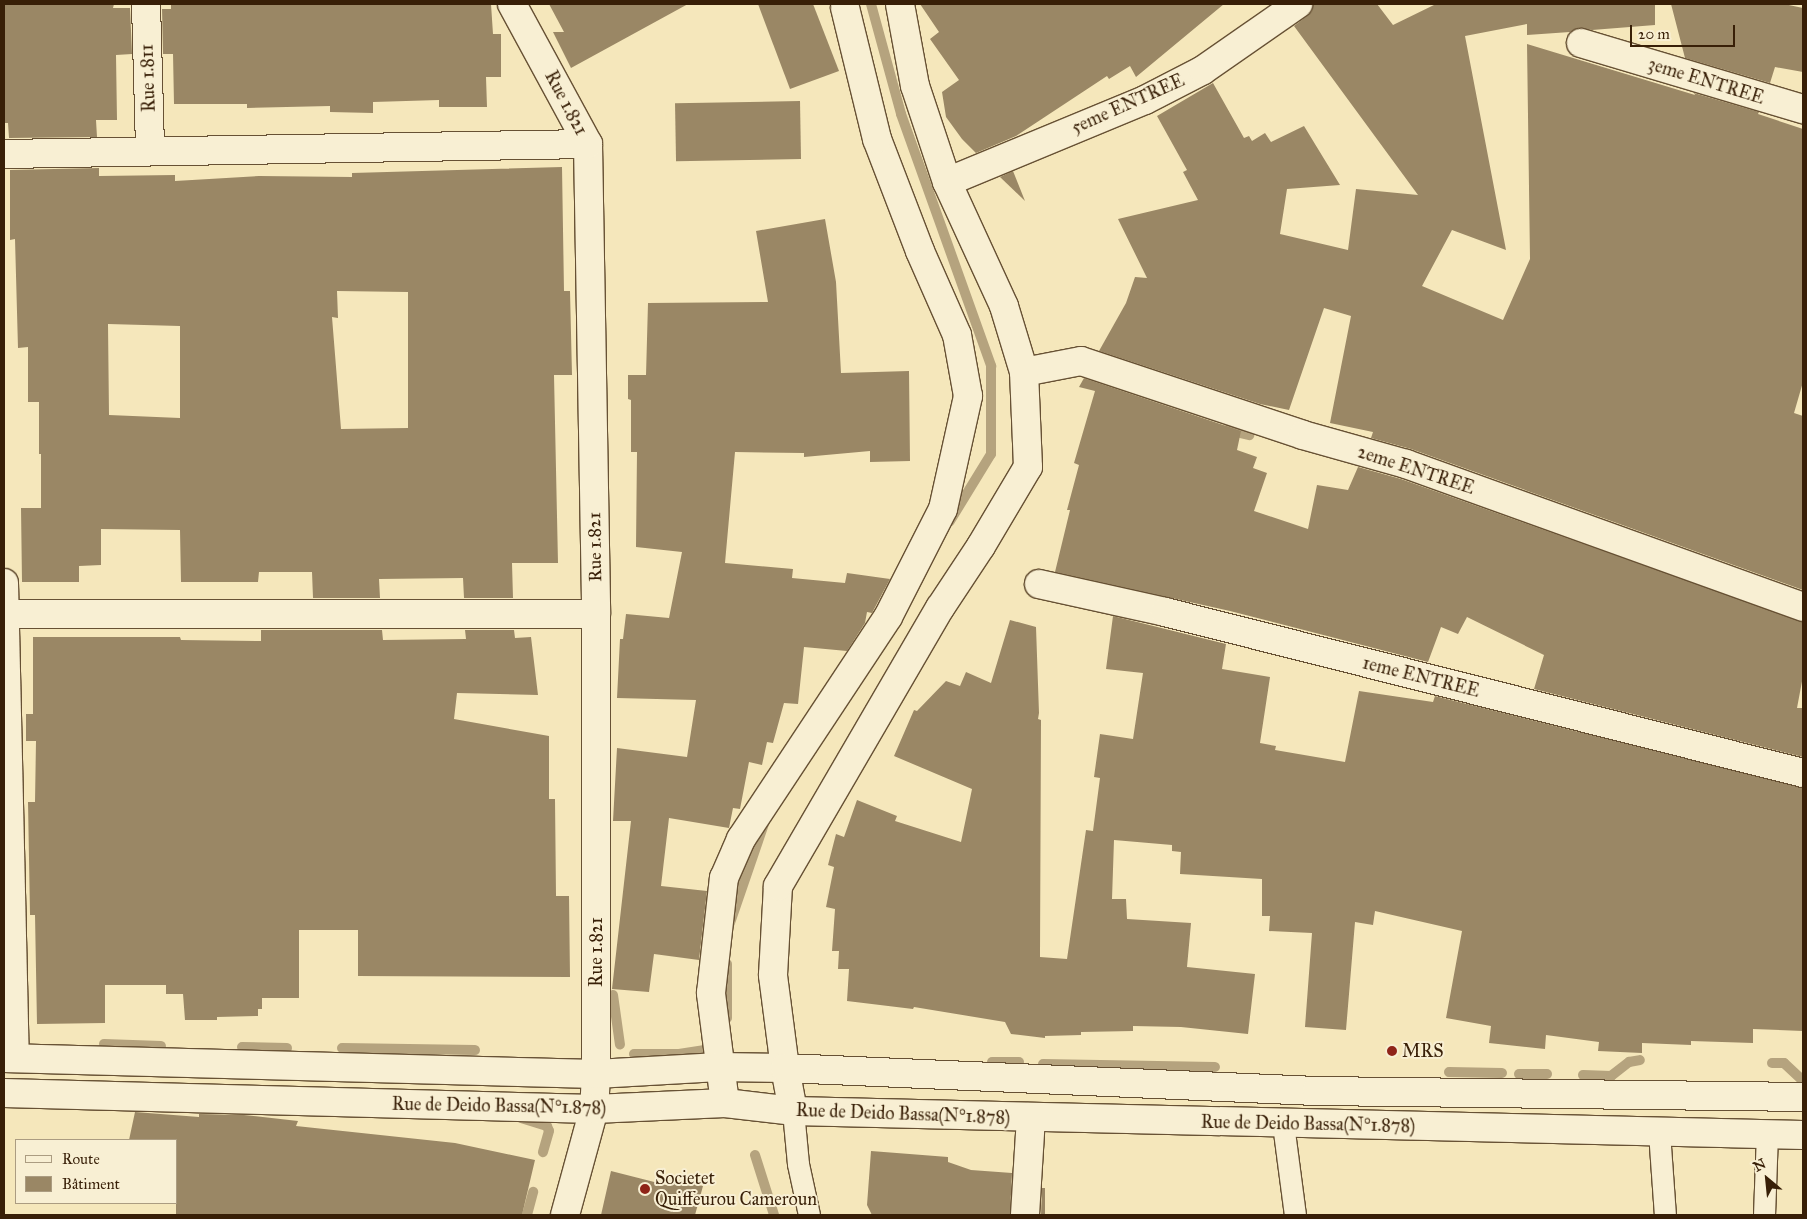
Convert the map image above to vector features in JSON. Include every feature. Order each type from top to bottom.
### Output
[{"type":"street","name":"Rue 1.811","points":[[146,4],[150,151]]},
{"type":"street","name":"Rue 1.821","points":[[512,4],[588,144],[596,614],[596,1074],[594,1109],[565,1215]]},
{"type":"street","points":[[793,1111],[785,1068],[773,975],[778,886],[940,608],[981,546],[1028,467],[1024,372],[1004,306],[946,182],[915,86],[900,4]]},
{"type":"street","name":"5eme ENTREE","points":[[946,182],[1145,100],[1203,70],[1298,4]]},
{"type":"street","points":[[725,1103],[711,993],[724,878],[740,838],[888,617],[930,536],[943,509],[968,396],[957,335],[920,251],[877,139],[845,8]]},
{"type":"street","name":"3eme ENTREE","points":[[1581,43],[1803,110]]},
{"type":"street","points":[[4,154],[588,144]]},
{"type":"street","name":"2eme ENTREE","points":[[1024,372],[1081,361],[1303,435],[1406,464],[1803,607]]},
{"type":"street","points":[[4,583],[9,1058]]},
{"type":"street","name":"1eme ENTREE","points":[[1039,584],[1165,612],[1803,773]]},
{"type":"street","points":[[5,614],[596,614]]},
{"type":"street","name":"Rue de Deido Bassa(N°1.878)","points":[[9,1058],[596,1074],[719,1067],[785,1068],[1317,1091],[1803,1097]]},
{"type":"street","points":[[1316,1125],[1317,1091]]},
{"type":"street","name":"Rue de Deido Bassa(N°1.878)","points":[[4,1093],[594,1109],[725,1103],[793,1111],[1316,1125],[1803,1135]]},
{"type":"street","points":[[1025,1215],[1031,1117]]},
{"type":"lane","points":[[793,1111],[798,1164],[809,1215]]},
{"type":"lane","points":[[1283,1124],[1295,1215]]},
{"type":"lane","points":[[1659,1132],[1665,1215]]},
{"type":"lane","points":[[1764,1215],[1768,1135]]},
{"type":"building","points":[[4,4],[114,4],[113,8],[130,8],[132,54],[116,55],[117,120],[96,120],[97,137],[9,138],[8,123],[4,123]]},
{"type":"building","points":[[171,4],[491,4],[493,34],[501,34],[501,77],[486,77],[487,107],[439,107],[439,100],[373,102],[373,113],[330,112],[330,106],[247,108],[247,104],[174,104],[173,54],[163,54],[162,9],[171,9]]},
{"type":"building","points":[[549,4],[688,4],[571,68],[553,32],[564,32]]},
{"type":"building","points":[[758,4],[813,4],[839,71],[790,89]]},
{"type":"building","points":[[920,4],[1224,4],[1136,77],[1130,66],[1109,79],[1107,76],[1016,136],[976,153],[962,139],[946,117],[942,92],[959,80],[930,39],[939,32]]},
{"type":"building","points":[[1313,4],[1377,4],[1393,25],[1436,4],[1655,4],[1655,25],[1592,30],[1578,28],[1570,32],[1527,35],[1527,24],[1465,36],[1506,250],[1452,230],[1422,286],[1503,320],[1530,259],[1527,44],[1695,95],[1694,93],[1759,112],[1758,114],[1803,129],[1803,382],[1794,413],[1803,416],[1803,590],[1411,449],[1371,438],[1373,432],[1330,423],[1351,316],[1324,308],[1289,410],[1260,404],[1099,351],[1126,303],[1135,277],[1147,278],[1118,219],[1198,200],[1183,172],[1187,170],[1157,116],[1213,83],[1244,138],[1249,136],[1252,141],[1265,133],[1271,142],[1304,126],[1340,185],[1287,189],[1280,234],[1348,250],[1356,189],[1418,195],[1294,26],[1312,11]]},
{"type":"building","points":[[1671,4],[1784,4],[1803,8],[1803,72],[1775,67],[1770,83],[1685,58]]},
{"type":"building","points":[[800,101],[801,159],[676,161],[675,103]]},
{"type":"building","points":[[562,167],[564,291],[570,291],[572,375],[554,375],[558,563],[512,563],[513,598],[464,598],[463,578],[379,579],[380,598],[313,598],[312,572],[259,572],[258,582],[181,582],[180,530],[101,529],[101,565],[79,566],[79,582],[22,582],[21,508],[41,508],[41,454],[39,454],[39,402],[28,402],[28,347],[18,348],[15,239],[10,240],[10,170],[99,168],[99,176],[175,175],[175,181],[259,176],[352,177],[352,173]],"holes":[[[337,291],[408,292],[408,428],[341,429],[332,317],[338,318]],[[108,324],[180,326],[180,418],[109,415]]]},
{"type":"building","points":[[1013,171],[1025,201],[1000,177]]},
{"type":"building","points":[[825,219],[836,282],[841,373],[909,371],[910,461],[870,462],[870,451],[804,457],[804,453],[735,452],[725,563],[793,569],[792,578],[845,583],[847,573],[890,579],[872,613],[867,612],[865,623],[847,651],[804,647],[798,704],[784,703],[773,743],[767,742],[762,765],[749,762],[740,809],[733,808],[729,828],[669,818],[661,886],[707,891],[699,960],[654,954],[649,992],[612,989],[631,821],[613,821],[617,748],[687,757],[696,700],[617,698],[620,639],[623,639],[626,614],[669,618],[682,552],[636,547],[637,452],[631,452],[631,400],[628,399],[628,375],[646,375],[648,303],[768,302],[756,231]]},
{"type":"building","points":[[1084,378],[1241,431],[1237,450],[1257,457],[1253,468],[1267,473],[1254,511],[1308,529],[1317,485],[1348,490],[1358,467],[1401,479],[1803,622],[1803,676],[1797,708],[1803,708],[1803,757],[1534,689],[1544,655],[1467,617],[1458,634],[1441,627],[1428,662],[1230,611],[1055,572],[1070,510],[1067,510],[1079,465],[1074,463],[1095,391],[1079,387]]},
{"type":"building","points":[[1113,616],[1226,644],[1222,669],[1270,677],[1260,743],[1276,746],[1275,750],[1345,762],[1359,691],[1433,702],[1435,696],[1803,788],[1803,1031],[1753,1029],[1753,1043],[1691,1041],[1691,1045],[1642,1043],[1642,1053],[1598,1051],[1599,1042],[1546,1035],[1545,1049],[1489,1043],[1491,1026],[1446,1018],[1462,931],[1375,911],[1373,925],[1355,922],[1346,1030],[1305,1027],[1312,933],[1269,931],[1270,916],[1262,916],[1262,879],[1180,874],[1181,852],[1172,851],[1172,845],[1114,840],[1112,899],[1126,899],[1127,919],[1191,923],[1187,967],[1255,974],[1248,1034],[1181,1027],[1133,1026],[1133,1031],[1081,1032],[1081,1035],[1045,1036],[1045,1038],[1011,1034],[1005,1022],[914,1007],[913,1009],[847,1001],[849,969],[838,969],[839,951],[832,951],[835,909],[826,907],[834,867],[828,865],[836,834],[844,837],[857,800],[897,816],[895,821],[961,842],[972,789],[894,756],[914,710],[917,711],[946,681],[960,686],[966,672],[991,683],[1010,620],[1036,627],[1038,719],[1041,720],[1040,957],[1067,959],[1086,830],[1093,831],[1100,778],[1094,777],[1100,734],[1133,739],[1143,673],[1106,669]]},
{"type":"building","points":[[261,630],[382,630],[383,640],[466,639],[465,630],[514,630],[515,638],[531,637],[538,695],[457,693],[454,719],[549,736],[549,799],[555,799],[556,896],[569,896],[570,977],[358,976],[358,930],[299,930],[299,998],[262,998],[262,1009],[258,1009],[258,1016],[217,1017],[217,1020],[185,1020],[183,994],[166,994],[166,985],[105,985],[105,1023],[37,1024],[35,915],[30,915],[28,802],[35,802],[36,741],[26,741],[26,714],[33,714],[33,637],[180,637],[181,640],[261,641]]},
{"type":"building","points":[[135,1112],[199,1117],[199,1114],[244,1115],[298,1121],[296,1126],[455,1143],[535,1160],[522,1215],[176,1215],[176,1204],[178,1204],[178,1139],[129,1139]]},
{"type":"building","points":[[871,1151],[948,1157],[948,1162],[971,1170],[1012,1173],[1010,1215],[872,1215],[867,1205]]},
{"type":"building","name":"Societet Quiffeurou Cameroun","points":[[611,1171],[670,1186],[672,1179],[703,1186],[695,1215],[601,1215]]},
{"type":"building","points":[[1042,1188],[1045,1188],[1045,1215],[1041,1215]]},
{"type":"waterway","points":[[871,4],[901,114],[991,366],[991,454],[950,521]]},
{"type":"waterway","points":[[1227,430],[1249,435]]},
{"type":"waterway","points":[[730,923],[765,821]]},
{"type":"waterway","points":[[727,964],[727,1018]]},
{"type":"waterway","points":[[613,995],[620,1045]]},
{"type":"waterway","points":[[104,1044],[161,1046]]},
{"type":"waterway","points":[[242,1047],[287,1048]]},
{"type":"waterway","points":[[342,1048],[475,1050]]},
{"type":"waterway","points":[[634,1054],[679,1054],[715,1048]]},
{"type":"waterway","points":[[1583,1075],[1611,1076],[1629,1062],[1640,1060]]},
{"type":"waterway","points":[[992,1062],[1019,1062]]},
{"type":"waterway","points":[[1772,1063],[1784,1063],[1803,1081]]},
{"type":"waterway","points":[[1043,1064],[1215,1067]]},
{"type":"waterway","points":[[1449,1072],[1502,1073]]},
{"type":"waterway","points":[[1519,1074],[1547,1074]]},
{"type":"waterway","points":[[521,1118],[547,1126],[549,1131],[543,1152]]},
{"type":"waterway","points":[[755,1155],[774,1215]]},
{"type":"waterway","points":[[527,1215],[533,1192]]},
{"type":"place","name":"MRS","points":[[1392,1051]]},
{"type":"place","name":"Societet Quiffeurou Cameroun","points":[[645,1189]]}]
